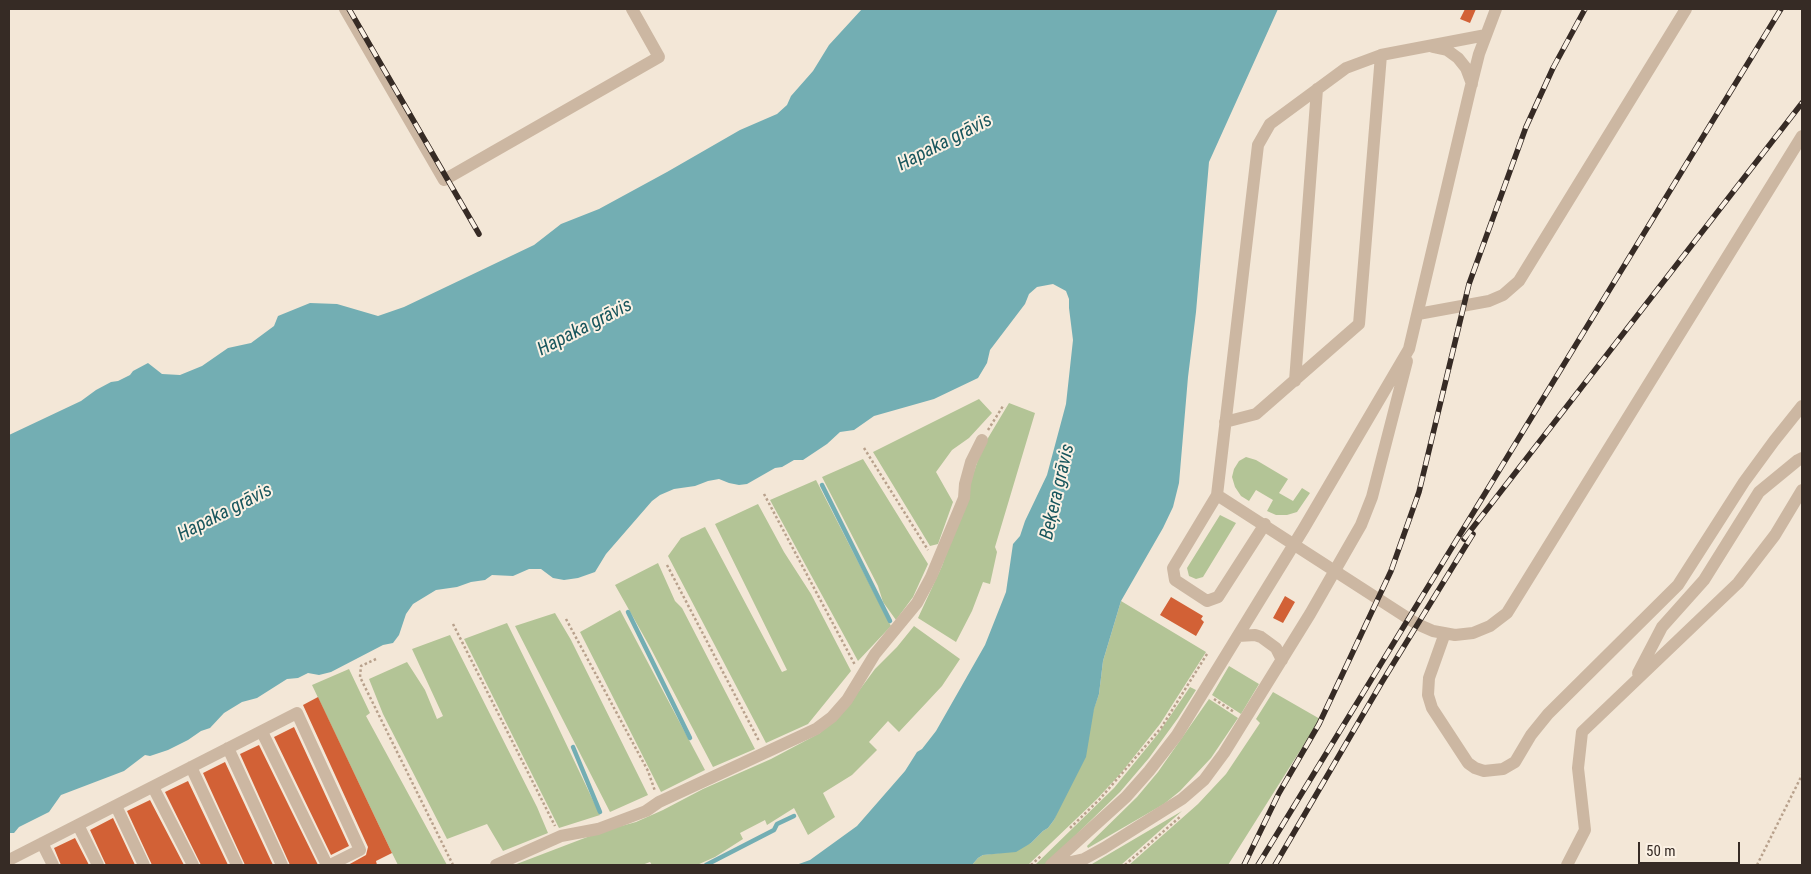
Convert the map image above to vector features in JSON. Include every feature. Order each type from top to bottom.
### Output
[{"type":"street","points":[[345,9],[444,180],[659,57],[632,9]]},
{"type":"street","points":[[1066,865],[1071,862],[1081,862],[1182,799],[1204,780],[1246,719],[1317,603],[1361,525],[1372,497],[1418,314],[1472,84],[1486,35],[1496,9]]},
{"type":"street","points":[[1418,314],[1488,301],[1503,295],[1518,282],[1686,9]]},
{"type":"street","points":[[1265,524],[1218,597],[1207,601],[1175,580],[1173,568],[1217,495],[1258,145],[1270,124],[1346,68],[1381,55],[1486,35]]},
{"type":"street","points":[[1428,46],[1438,47],[1453,54],[1462,63],[1472,84]]},
{"type":"street","points":[[1225,422],[1256,414],[1359,324],[1381,55]]},
{"type":"street","points":[[1295,381],[1317,90]]},
{"type":"street","points":[[1217,495],[1265,524],[1417,624],[1445,634],[1464,635],[1482,630],[1498,622],[1514,603],[1802,136]]},
{"type":"street","points":[[1051,865],[1126,797],[1177,735],[1295,544],[1409,349]]},
{"type":"street","points":[[1445,634],[1429,678],[1428,695],[1432,708],[1468,763],[1484,771],[1503,769],[1515,762],[1531,735],[1548,714],[1678,585],[1758,463],[1802,406]]},
{"type":"street","points":[[496,865],[560,836],[598,829],[646,811],[659,802],[816,730],[832,717],[847,700],[875,654],[917,603],[931,578],[964,498],[965,484],[971,462],[982,440]]},
{"type":"street","points":[[1634,682],[1662,626],[1704,580],[1759,492],[1802,458]]},
{"type":"street","points":[[1567,865],[1585,830],[1578,768],[1582,732],[1738,583],[1775,535],[1802,490]]},
{"type":"street","points":[[1238,636],[1255,635],[1261,638],[1276,648],[1282,660]]},
{"type":"street","points":[[9,860],[297,714],[360,850],[328,865],[262,732]]},
{"type":"street","points":[[228,748],[282,865]]},
{"type":"street","points":[[191,767],[237,865]]},
{"type":"street","points":[[153,787],[193,865]]},
{"type":"street","points":[[116,806],[144,865]]},
{"type":"street","points":[[78,825],[98,865]]},
{"type":"street","points":[[42,843],[53,865]]},
{"type":"path","points":[[982,440],[1003,406]]},
{"type":"path","points":[[864,448],[936,565]]},
{"type":"path","points":[[764,494],[854,665],[863,675]]},
{"type":"path","points":[[667,565],[765,752]]},
{"type":"path","points":[[566,619],[648,771],[659,802]]},
{"type":"path","points":[[453,624],[560,836]]},
{"type":"path","points":[[1064,834],[1099,800],[1161,728],[1207,654]]},
{"type":"path","points":[[376,659],[361,666],[360,677],[453,865]]},
{"type":"path","points":[[1204,692],[1246,719]]},
{"type":"path","points":[[1757,865],[1802,775]]},
{"type":"path","points":[[1125,865],[1186,812]]},
{"type":"path","points":[[1031,865],[1044,852]]},
{"type":"green space","points":[[979,399],[992,413],[969,438],[952,450],[936,472],[953,502],[938,544],[930,546],[873,452]]},
{"type":"green space","points":[[1009,403],[1035,413],[995,547],[997,552],[990,584],[983,582],[972,611],[956,642],[918,618],[942,566],[982,448]]},
{"type":"green space","points":[[1246,457],[1256,460],[1288,479],[1279,493],[1293,501],[1302,488],[1310,493],[1297,512],[1287,515],[1276,515],[1267,511],[1273,500],[1256,490],[1249,501],[1241,496],[1235,487],[1232,477],[1239,461]]},
{"type":"green space","points":[[863,459],[928,564],[913,597],[896,620],[883,602],[878,586],[822,477]]},
{"type":"green space","points":[[816,480],[891,626],[858,661],[770,500]]},
{"type":"green space","points":[[758,504],[784,552],[811,594],[851,671],[808,724],[766,743],[668,556],[681,538],[705,527],[782,672],[787,670],[715,524]]},
{"type":"green space","points":[[1220,515],[1236,523],[1203,577],[1196,579],[1189,576],[1187,568]]},
{"type":"green space","points":[[658,563],[675,601],[682,608],[755,749],[713,767],[615,585]]},
{"type":"green space","points":[[1121,601],[1206,652],[1160,724],[1121,773],[1097,799],[1028,865],[972,865],[983,855],[1008,852],[1031,843],[1054,820],[1099,694],[1103,661]]},
{"type":"green space","points":[[620,610],[705,770],[661,792],[580,632]]},
{"type":"green space","points":[[555,613],[571,640],[648,795],[610,812],[515,626]]},
{"type":"green space","points":[[507,623],[600,815],[559,828],[464,639]]},
{"type":"green space","points":[[914,626],[960,659],[942,686],[899,732],[888,721],[869,742],[877,750],[852,775],[823,793],[835,817],[808,835],[794,808],[767,825],[765,820],[740,833],[743,839],[715,857],[697,865],[652,865],[650,862],[642,865],[514,865],[603,831],[636,822],[703,789],[771,759],[820,733]]},
{"type":"green space","points":[[450,635],[537,807],[548,833],[503,851],[487,824],[447,839],[383,714],[369,679],[407,662],[425,690],[437,719],[443,716],[412,649]]},
{"type":"green space","points":[[1229,666],[1259,684],[1241,714],[1212,695]]},
{"type":"green space","points":[[349,669],[370,713],[366,716],[447,865],[398,865],[312,685]]},
{"type":"green space","points":[[1190,687],[1196,690],[1178,718],[1149,758],[1120,792],[1045,865],[1035,865],[1114,788],[1158,734]]},
{"type":"green space","points":[[1273,692],[1320,719],[1228,865],[1129,865],[1198,804],[1226,774],[1260,723],[1256,719]]},
{"type":"green space","points":[[1209,699],[1238,718],[1211,758],[1180,791],[1164,804],[1088,848],[1087,846],[1137,797],[1158,772]]},
{"type":"green space","points":[[1182,811],[1121,865],[1090,865],[1092,864]]},
{"type":"water","points":[[862,9],[1278,9],[1209,162],[1179,483],[1173,507],[1121,601],[1103,661],[1099,694],[1094,709],[1086,757],[1054,820],[1048,828],[1031,843],[1016,852],[983,855],[972,865],[796,865],[810,860],[857,826],[905,771],[917,752],[922,749],[936,731],[985,645],[1006,592],[1013,544],[1020,536],[1047,475],[1066,404],[1073,340],[1069,299],[1066,291],[1053,284],[1037,287],[1029,294],[1025,304],[990,350],[987,363],[978,378],[934,399],[874,416],[854,430],[840,432],[827,444],[803,460],[794,460],[782,467],[775,468],[747,484],[739,485],[719,479],[695,486],[674,489],[660,495],[652,501],[606,554],[595,572],[578,578],[564,580],[553,578],[541,569],[529,569],[513,576],[492,575],[485,580],[436,590],[413,604],[406,614],[399,635],[393,643],[383,645],[331,672],[319,675],[308,673],[298,678],[287,679],[257,698],[242,702],[224,713],[210,728],[201,731],[188,740],[168,750],[150,756],[145,755],[124,771],[61,795],[49,812],[19,827],[14,833],[9,833],[9,435],[81,401],[96,390],[130,375],[133,371],[148,363],[162,374],[180,375],[202,366],[228,348],[251,343],[274,326],[278,316],[310,303],[337,304],[378,316],[404,307],[534,245],[561,224],[599,209],[740,130],[777,114],[787,105],[791,96],[813,71],[829,45]]},
{"type":"building","points":[[1465,9],[1476,9],[1470,23],[1460,19]]},
{"type":"building","points":[[1285,596],[1295,602],[1283,623],[1273,618]]},
{"type":"building","points":[[1171,597],[1203,616],[1201,619],[1204,622],[1196,636],[1160,615]]},
{"type":"building","points":[[318,697],[392,853],[376,861],[377,865],[348,865],[366,855],[368,847],[303,705]]},
{"type":"building","points":[[294,727],[349,846],[331,855],[274,737]]},
{"type":"building","points":[[259,745],[318,865],[290,865],[240,754]]},
{"type":"building","points":[[225,762],[273,865],[245,865],[203,773]]},
{"type":"building","points":[[188,781],[228,865],[201,865],[165,792]]},
{"type":"building","points":[[150,800],[184,865],[152,865],[127,811]]},
{"type":"building","points":[[113,818],[135,865],[106,865],[90,830]]},
{"type":"building","points":[[75,838],[89,865],[61,865],[54,848]]},
{"type":"waterway","points":[[822,485],[890,621]]},
{"type":"waterway","points":[[628,612],[690,738]]},
{"type":"waterway","points":[[573,747],[600,812]]},
{"type":"waterway","points":[[706,865],[774,830],[777,824],[794,816]]},
{"type":"railway","points":[[349,9],[479,234]]},
{"type":"railway","points":[[1244,865],[1279,793],[1319,724],[1391,571],[1419,492],[1469,284],[1526,127],[1553,68],[1585,9]]},
{"type":"railway","points":[[1258,865],[1781,9]]},
{"type":"railway","points":[[1464,539],[1802,103]]},
{"type":"railway","points":[[1275,865],[1382,682],[1473,534]]},
{"type":"water label","name":"Hapaka grāvis","points":[[945,143]]},
{"type":"water label","name":"Hapaka grāvis","points":[[585,328]]},
{"type":"water label","name":"Beķera grāvis","points":[[1058,492]]},
{"type":"water label","name":"Hapaka grāvis","points":[[225,513]]}]
